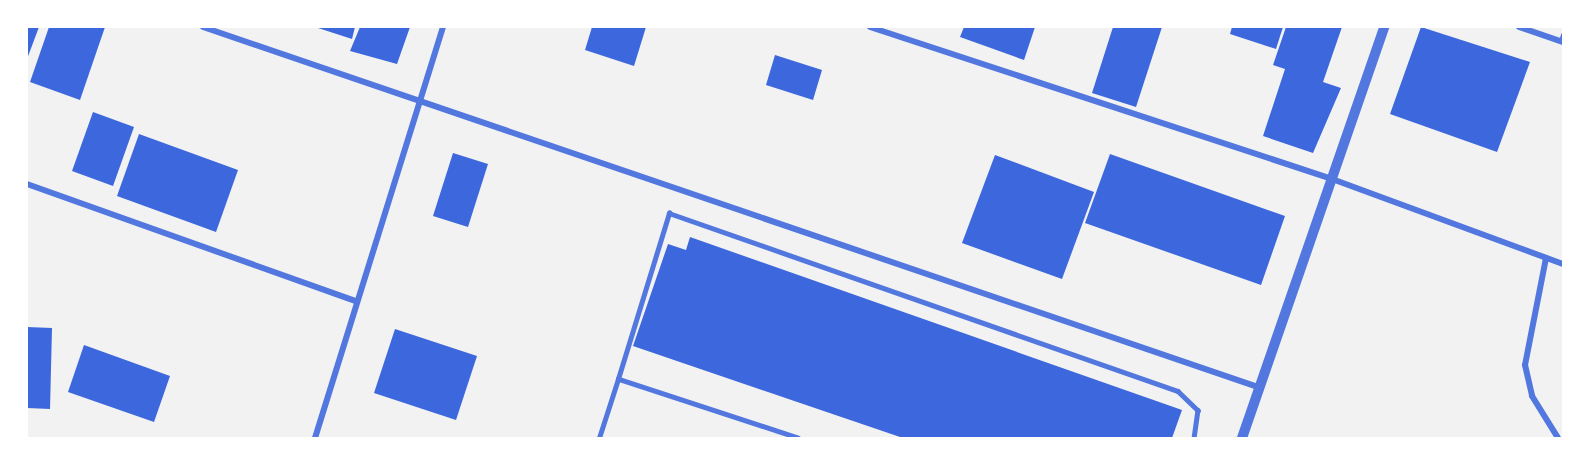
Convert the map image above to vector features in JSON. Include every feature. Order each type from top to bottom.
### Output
[{"type":"street","points":[[203,27],[418,104],[1258,387]]},
{"type":"street","points":[[315,438],[443,27]]},
{"type":"street","points":[[870,27],[1332,179],[1563,264]]},
{"type":"street","points":[[1242,438],[1384,27]]},
{"type":"street","points":[[1519,27],[1562,39]]},
{"type":"street","points":[[27,184],[356,301]]},
{"type":"street","points":[[1546,258],[1525,365],[1532,396],[1558,438]]},
{"type":"lane","points":[[599,438],[669,213],[1178,391],[1198,410],[1194,438]]},
{"type":"lane","points":[[618,379],[798,438]]},
{"type":"building","points":[[27,27],[39,27],[27,59]]},
{"type":"building","points":[[49,27],[105,27],[80,100],[30,82]]},
{"type":"building","points":[[315,27],[355,27],[352,39]]},
{"type":"building","points":[[360,27],[410,27],[397,64],[350,51]]},
{"type":"building","points":[[592,27],[646,27],[634,66],[585,50]]},
{"type":"building","points":[[964,27],[1035,27],[1024,60],[960,37]]},
{"type":"building","points":[[1113,27],[1162,27],[1136,107],[1092,93]]},
{"type":"building","points":[[1232,27],[1283,27],[1276,49],[1230,34]]},
{"type":"building","points":[[1286,27],[1342,27],[1323,82],[1341,88],[1313,153],[1263,136],[1285,69],[1273,65]]},
{"type":"building","points":[[1421,27],[1530,62],[1497,152],[1390,114]]},
{"type":"building","points":[[775,55],[822,70],[813,100],[766,85]]},
{"type":"building","points":[[93,112],[134,127],[113,186],[72,171]]},
{"type":"building","points":[[139,134],[238,170],[216,232],[117,196]]},
{"type":"building","points":[[453,153],[488,164],[468,227],[433,216]]},
{"type":"building","points":[[1110,154],[1285,216],[1261,285],[1085,223]]},
{"type":"building","points":[[995,155],[1094,192],[1062,279],[962,243]]},
{"type":"building","points":[[690,237],[1182,410],[1172,438],[903,438],[633,346],[668,244],[686,250]]},
{"type":"building","points":[[27,327],[52,328],[50,409],[27,408]]},
{"type":"building","points":[[395,329],[477,356],[456,420],[374,393]]},
{"type":"building","points":[[84,345],[170,376],[154,422],[68,392]]}]
